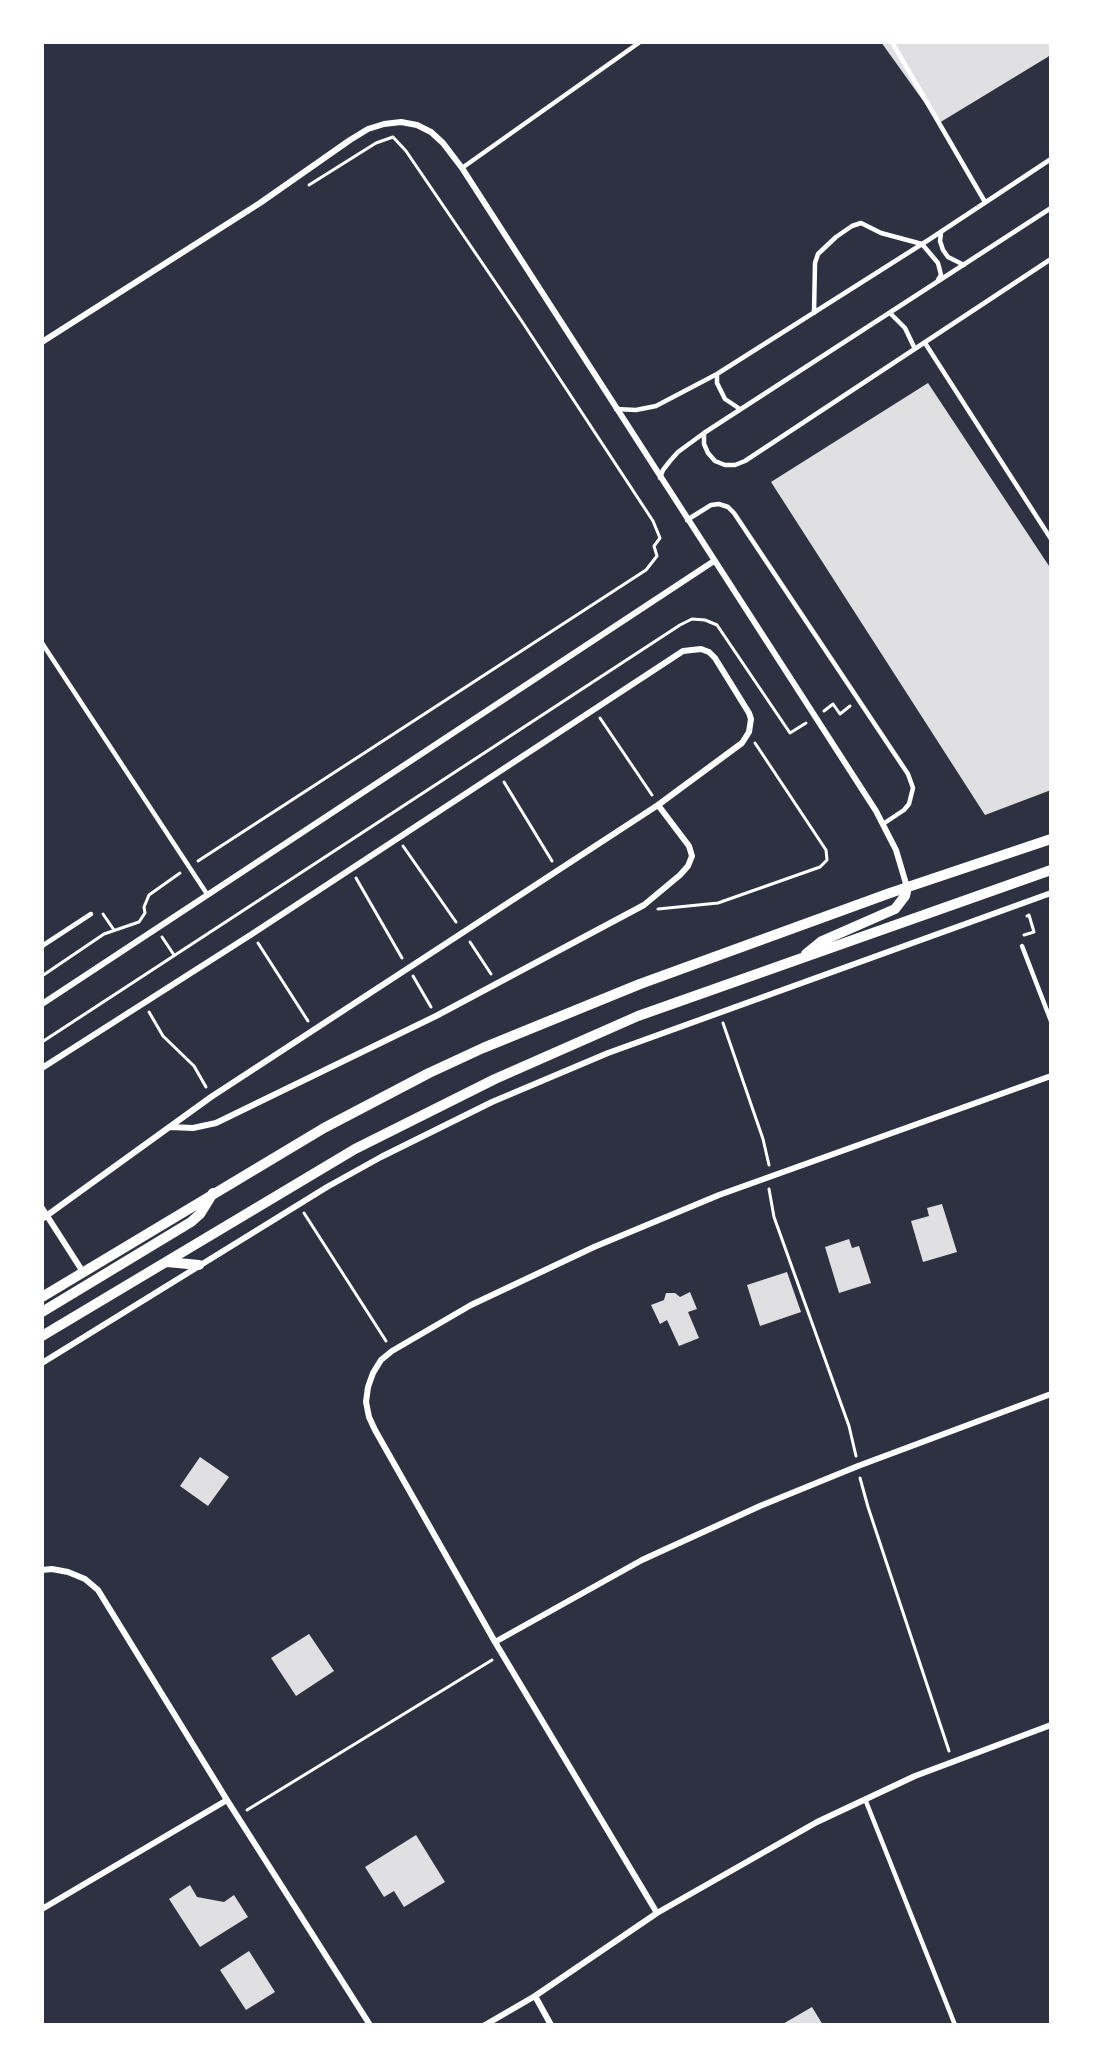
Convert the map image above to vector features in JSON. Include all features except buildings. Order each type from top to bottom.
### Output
[{"type":"street","points":[[42,342],[260,203],[368,129],[401,122],[417,125],[431,132],[443,143],[462,168],[883,824],[896,850],[908,887],[905,896],[895,909],[822,940],[804,957]]},
{"type":"street","points":[[42,1004],[714,561]]},
{"type":"street","points":[[42,1068],[252,934],[683,651],[701,649],[716,658],[749,713],[751,726],[746,738],[658,805],[211,1097],[44,1217]]},
{"type":"street","points":[[169,1127],[193,1128],[216,1122],[436,1016],[644,905],[680,875],[688,866],[692,856],[688,846],[658,805]]},
{"type":"street","points":[[42,1297],[213,1193],[355,1111],[483,1048],[640,984],[908,887],[1051,839]]},
{"type":"street","points":[[42,1336],[356,1149],[495,1079],[638,1016],[1051,870]]},
{"type":"street","points":[[42,1363],[298,1204],[381,1157],[492,1102],[608,1053],[1051,893]]},
{"type":"street","points":[[657,1913],[495,1642],[369,1417],[366,1402],[368,1387],[377,1367],[392,1351],[471,1305],[573,1256],[656,1220],[719,1195],[1051,1076]]},
{"type":"street","points":[[42,1312],[191,1222],[204,1209],[213,1193]]},
{"type":"street","points":[[42,1208],[44,1217],[83,1272]]},
{"type":"street","points":[[167,1262],[199,1265]]},
{"type":"street","points":[[495,1642],[575,1596],[671,1546],[760,1506],[858,1466],[1051,1394]]},
{"type":"street","points":[[42,1570],[68,1572],[85,1579],[98,1590],[227,1800],[370,2025]]},
{"type":"street","points":[[485,2025],[535,1996],[657,1913],[817,1822],[952,1761],[1051,1725]]},
{"type":"street","points":[[42,1909],[227,1800]]},
{"type":"street","points":[[535,1996],[551,2025]]},
{"type":"lane","points":[[462,168],[640,42]]},
{"type":"lane","points":[[893,44],[985,202]]},
{"type":"lane","points":[[616,409],[636,410],[656,406],[717,374],[940,233],[1051,159]]},
{"type":"lane","points":[[660,478],[663,470],[678,452],[740,409],[1051,208]]},
{"type":"lane","points":[[814,312],[815,263],[818,254],[845,230],[861,223],[881,232],[922,244],[940,267],[941,275],[937,282]]},
{"type":"lane","points":[[940,233],[940,241],[948,257],[964,265]]},
{"type":"lane","points":[[704,434],[704,444],[715,461],[725,465],[735,465],[754,455],[1051,260]]},
{"type":"lane","points":[[890,313],[905,328],[915,349]]},
{"type":"lane","points":[[925,343],[1051,539]]},
{"type":"lane","points":[[717,374],[717,383],[725,399],[740,409]]},
{"type":"lane","points":[[687,520],[711,505],[719,504],[728,507],[734,513],[908,774],[913,788],[909,804],[883,824]]},
{"type":"lane","points":[[42,643],[207,894]]},
{"type":"lane","points":[[42,946],[90,914]]},
{"type":"lane","points":[[1022,946],[1051,1021]]},
{"type":"lane","points":[[865,1799],[956,2025]]},
{"type":"path","points":[[42,976],[105,934],[139,922],[145,913],[144,907],[149,895],[646,570],[657,556],[654,546],[660,538],[653,521],[521,320],[406,151],[393,137],[376,143],[306,187]]},
{"type":"path","points":[[594,710],[658,805]]},
{"type":"path","points":[[644,905],[661,909],[718,903],[820,867],[827,860],[826,850],[761,749],[746,738]]},
{"type":"path","points":[[498,772],[558,870]]},
{"type":"path","points":[[398,838],[497,983]]},
{"type":"path","points":[[350,869],[436,1016]]},
{"type":"path","points":[[252,934],[314,1030]]},
{"type":"path","points":[[144,1003],[163,1036],[194,1066],[211,1097]]},
{"type":"path","points":[[719,1013],[766,1148],[769,1198],[774,1217],[849,1426],[868,1507],[952,1761]]},
{"type":"path","points":[[298,1204],[392,1351]]},
{"type":"path","points":[[238,1816],[502,1653]]}]
